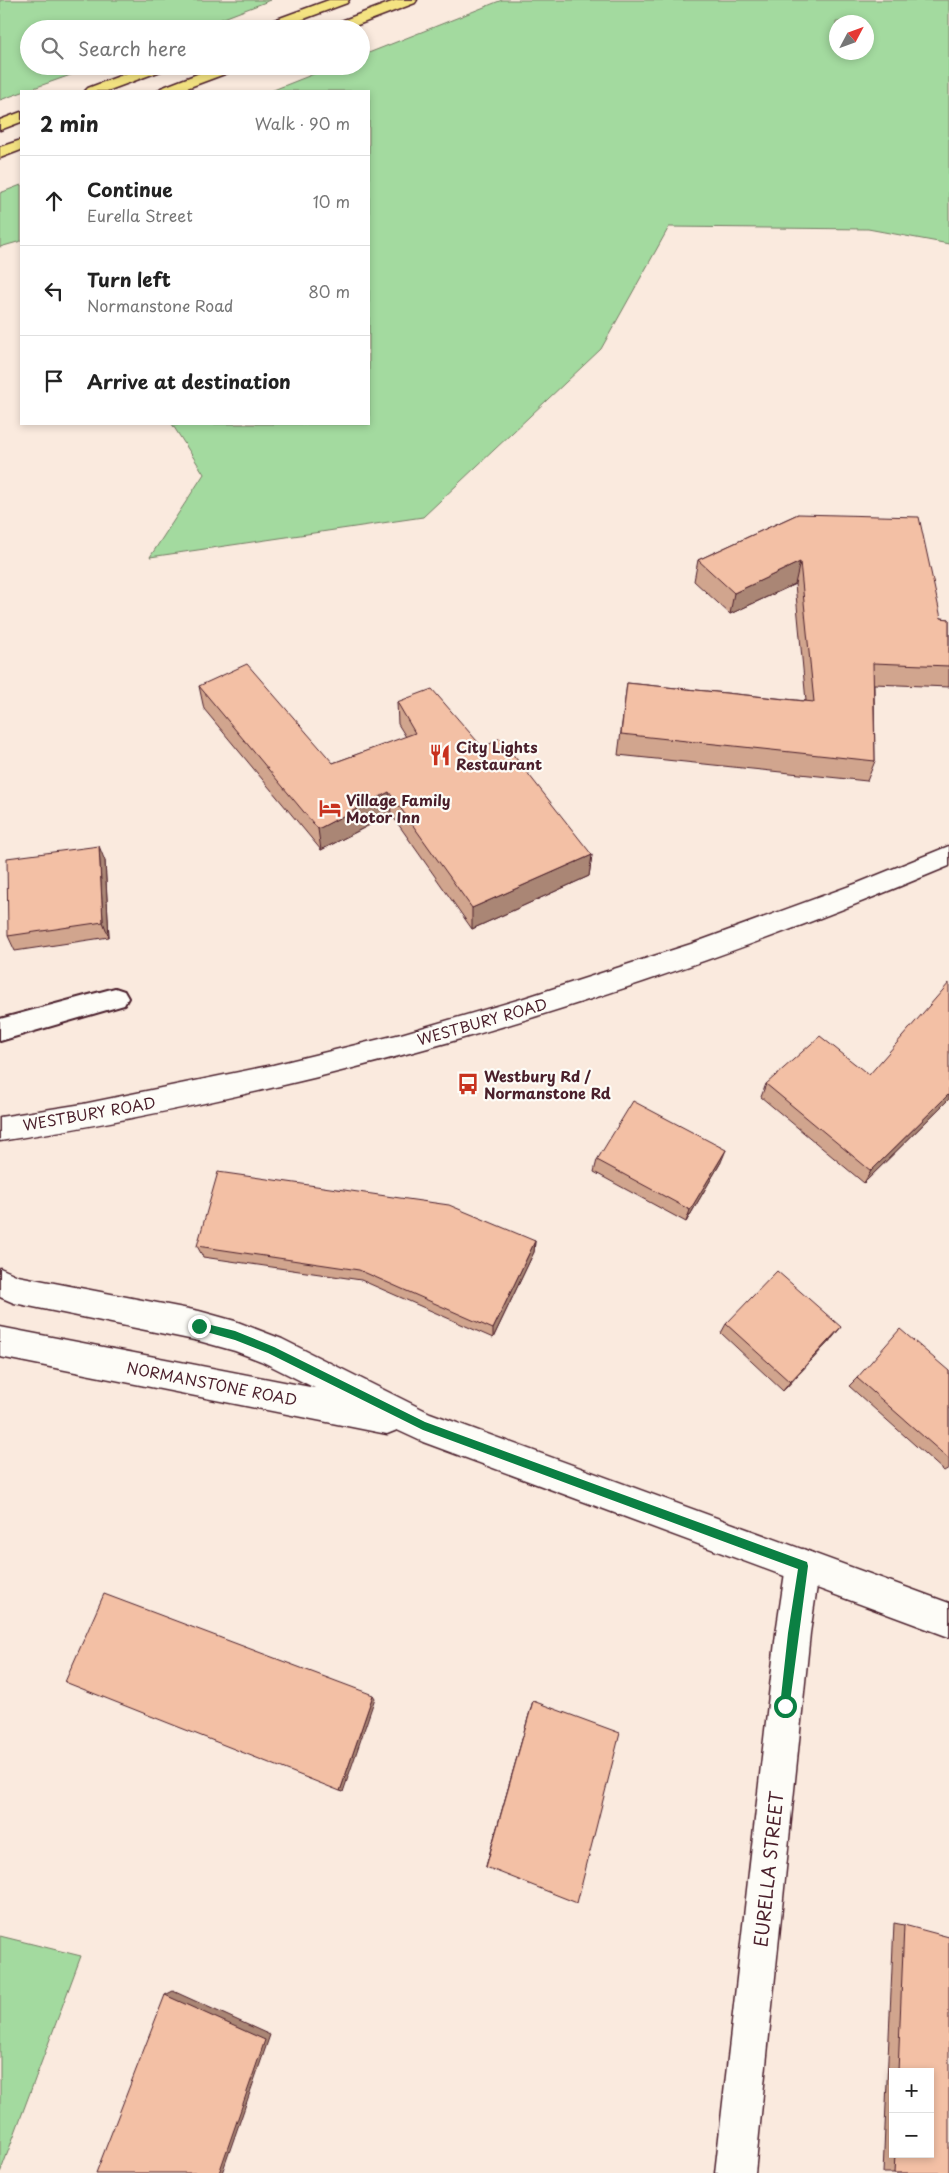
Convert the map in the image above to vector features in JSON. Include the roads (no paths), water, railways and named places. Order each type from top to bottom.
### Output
[{"type":"highway","points":[[288,20],[342,0]]},
{"type":"highway","points":[[357,20],[410,0]]},
{"type":"highway","points":[[96,90],[137,75]]},
{"type":"highway","points":[[169,90],[209,75]]},
{"type":"highway","points":[[0,125],[20,118]]},
{"type":"highway","points":[[0,153],[20,145]]},
{"type":"street","name":"WESTBURY ROAD","points":[[0,1129],[83,1116],[273,1077],[493,1018],[697,952],[867,890],[949,856]]},
{"type":"street","name":"NORMANSTONE ROAD","points":[[0,1282],[14,1289],[199,1326],[235,1336],[271,1350],[423,1426],[949,1620]]},
{"type":"street","name":"NORMANSTONE ROAD","points":[[0,1342],[423,1426]]},
{"type":"street","name":"EURELLA STREET","points":[[734,2173],[792,1642],[804,1566]]},
{"type":"lane","points":[[0,1030],[115,998]]},
{"type":"place","name":"City Lights Restaurant","points":[[440,755]]},
{"type":"place","name":"Village Family Motor Inn","points":[[330,808]]},
{"type":"place","name":"Westbury Rd / Normanstone Rd","points":[[468,1084]]}]
